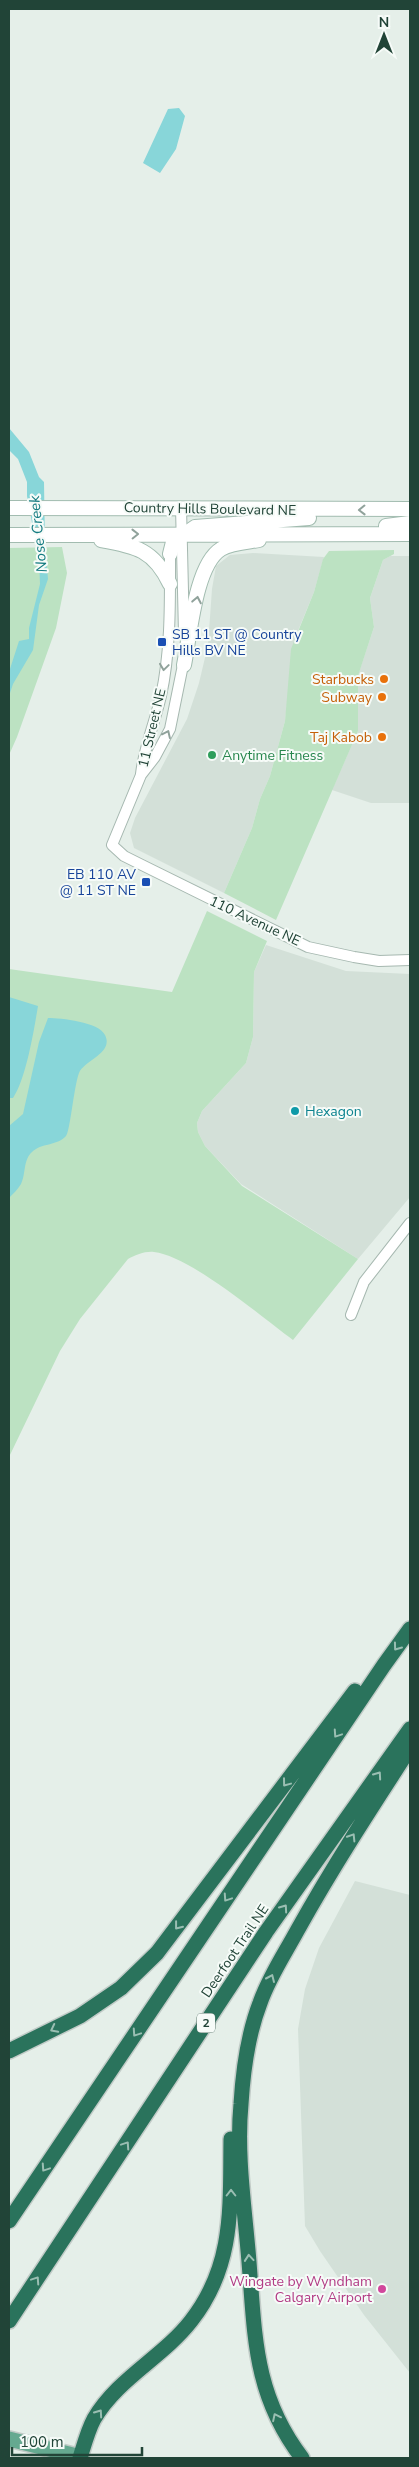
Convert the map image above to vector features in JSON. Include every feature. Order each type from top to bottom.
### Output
[{"type":"highway","points":[[9,2221],[384,1665],[410,1630]]},
{"type":"highway","points":[[9,2051],[80,2016],[121,1988],[157,1953],[361,1683],[384,1665]]},
{"type":"highway","name":"Deerfoot Trail NE","points":[[9,2321],[266,1932],[410,1729]]},
{"type":"highway","points":[[82,2458],[94,2419],[108,2400],[191,2322],[210,2292],[228,2236],[232,2106],[242,2049],[275,1967],[321,1889],[410,1748]]},
{"type":"highway","points":[[259,2004],[248,2050],[240,2107],[252,2322],[266,2396],[285,2437],[302,2458]]},
{"type":"main road","name":"Country Hills Boulevard NE","points":[[9,508],[410,509]]},
{"type":"main road","points":[[170,554],[173,542],[182,534],[195,527],[310,518],[336,510]]},
{"type":"main road","points":[[341,534],[410,524]]},
{"type":"main road","points":[[184,665],[199,590],[213,556],[223,548],[284,534]]},
{"type":"main road","name":"Country Hills Boulevard NE","points":[[10,535],[410,534]]},
{"type":"main road","points":[[68,535],[109,541],[138,549],[151,555],[164,570],[170,584]]},
{"type":"main road","points":[[9,2438],[82,2458]]},
{"type":"street","name":"11 Street NE","points":[[141,775],[155,757],[170,729],[184,665],[181,507]]},
{"type":"street","name":"11 Street NE","points":[[141,775],[143,756],[161,696],[169,636],[170,554]]},
{"type":"street","name":"110 Avenue NE","points":[[141,775],[112,845],[124,856],[308,946],[379,961],[410,960]]},
{"type":"street","points":[[351,1315],[364,1282],[410,1223]]},
{"type":"shaded area","points":[[253,553],[324,557],[314,592],[295,638],[285,721],[270,776],[260,799],[252,828],[224,893],[134,848],[130,833],[135,818],[187,719],[199,683],[208,645],[212,589],[216,566],[230,555]]},
{"type":"shaded area","points":[[390,556],[410,556],[410,803],[371,803],[332,790],[358,731],[358,675],[374,627],[370,598],[383,560]]},
{"type":"shaded area","points":[[266,945],[346,971],[410,974],[410,1197],[358,1259],[241,1184],[205,1146],[198,1132],[197,1123],[202,1111],[246,1063],[253,1037],[254,972]]},
{"type":"shaded area","points":[[355,1881],[410,1895],[410,2373],[364,2315],[305,2226],[298,2029],[305,1989],[319,1948]]},
{"type":"green space","points":[[62,547],[67,573],[56,628],[9,755],[9,548]]},
{"type":"green space","points":[[394,550],[394,554],[383,560],[370,598],[374,627],[358,676],[358,731],[276,920],[224,893],[252,828],[260,799],[270,776],[285,721],[291,649],[314,592],[323,559],[329,551]]},
{"type":"green space","points":[[207,911],[267,941],[254,972],[253,1037],[246,1063],[202,1111],[197,1123],[198,1132],[205,1146],[242,1186],[358,1259],[293,1340],[245,1303],[187,1264],[154,1252],[144,1253],[128,1259],[80,1319],[60,1351],[9,1457],[9,969],[172,992]]},
{"type":"water","points":[[179,108],[185,116],[176,149],[160,173],[143,163],[168,109]]},
{"type":"water","name":"Nose Creek","points":[[9,428],[29,452],[39,477],[44,482],[45,547],[48,579],[39,605],[33,650],[13,684],[9,696],[9,672],[19,641],[29,639],[29,628],[40,584],[39,560],[27,496],[27,482],[18,459],[9,450]]},
{"type":"water","points":[[9,997],[38,1006],[26,1067],[18,1090],[13,1098],[9,1098]]},
{"type":"water","points":[[48,1018],[79,1022],[95,1027],[105,1035],[106,1047],[82,1068],[79,1073],[68,1133],[62,1139],[40,1147],[29,1155],[23,1180],[9,1198],[9,1126],[23,1114],[39,1042]]},
{"type":"place","name":"SB 11 ST @ Country Hills BV NE","points":[[162,642]]},
{"type":"place","name":"Starbucks","points":[[384,679]]},
{"type":"place","name":"Subway","points":[[382,697]]},
{"type":"place","name":"Taj Kabob","points":[[382,737]]},
{"type":"place","name":"Anytime Fitness","points":[[212,755]]},
{"type":"place","name":"EB 110 AV @ 11 ST NE","points":[[146,882]]},
{"type":"place","name":"Hexagon","points":[[295,1111]]},
{"type":"place","name":"Wingate by Wyndham Calgary Airport","points":[[382,2289]]}]
